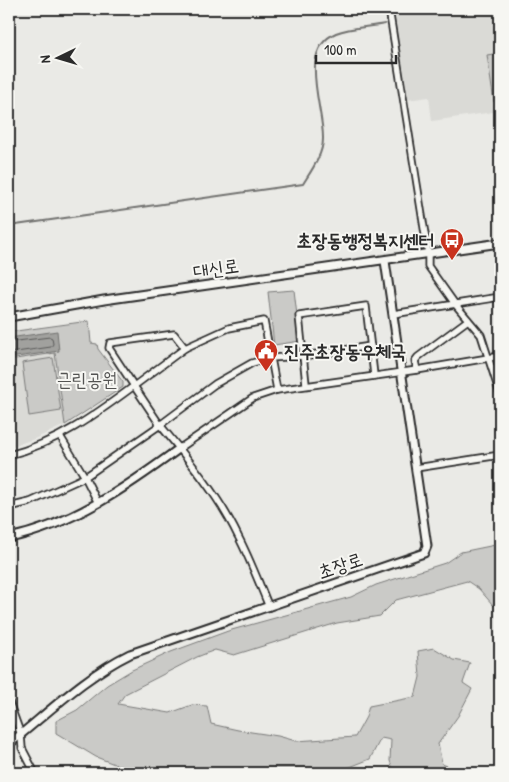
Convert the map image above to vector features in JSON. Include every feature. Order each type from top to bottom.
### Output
[{"type":"street","points":[[389,9],[428,253],[428,266],[455,304],[481,335],[500,394]]},
{"type":"street","name":"대신로","points":[[9,317],[104,300],[500,243]]},
{"type":"street","name":"초장로","points":[[9,744],[109,664],[130,654],[424,553],[427,546],[385,260]]},
{"type":"street","points":[[393,314],[500,297]]},
{"type":"street","points":[[306,384],[299,316],[366,306],[374,375]]},
{"type":"street","points":[[417,370],[415,361],[418,358],[468,320]]},
{"type":"street","points":[[9,455],[60,436],[82,424],[185,348],[229,328],[264,321],[276,390]]},
{"type":"street","points":[[185,348],[174,334],[110,343],[109,348],[160,425],[180,448],[227,516],[238,536],[269,607]]},
{"type":"street","points":[[9,507],[30,502],[85,478],[215,384],[252,363],[270,358],[303,356],[371,346]]},
{"type":"street","points":[[9,538],[62,522],[98,503],[141,477],[253,398],[276,390],[306,384],[417,370],[500,356]]},
{"type":"street","points":[[60,436],[98,503]]},
{"type":"street","points":[[416,468],[500,455]]},
{"type":"street","points":[[9,702],[20,735],[22,748],[35,773]]},
{"type":"shaded area","points":[[393,9],[500,9],[500,111],[432,121],[429,97],[407,100]]},
{"type":"shaded area","points":[[55,353],[65,425],[34,439],[9,447],[9,360]]},
{"type":"green space","points":[[500,53],[500,101],[494,102],[487,55]]},
{"type":"green space","points":[[294,290],[300,341],[274,345],[268,292]]},
{"type":"green space","name":"근린공원","points":[[89,321],[91,343],[97,344],[98,349],[123,382],[123,387],[65,425],[55,353],[9,360],[9,332]]},
{"type":"green space","points":[[53,358],[61,411],[29,416],[22,363]]},
{"type":"green space","points":[[500,544],[500,606],[493,605],[479,589],[467,581],[396,600],[380,616],[337,623],[234,655],[215,650],[197,657],[125,694],[118,704],[170,713],[192,705],[207,706],[211,724],[296,741],[355,737],[366,717],[369,706],[415,697],[420,677],[418,651],[434,648],[454,660],[470,663],[463,683],[472,689],[458,716],[438,744],[442,764],[466,773],[395,773],[390,761],[391,740],[381,738],[370,759],[350,767],[317,773],[138,773],[96,757],[56,733],[56,721],[77,710],[107,685],[132,670],[171,652],[228,631],[351,597],[376,585],[445,563],[461,552]]},
{"type":"water","points":[[57,331],[59,351],[9,358],[9,338]]},
{"type":"waterway","points":[[9,226],[303,184],[316,163],[323,139],[315,81],[315,66],[318,52],[324,41],[336,33],[354,28],[385,24]]},
{"type":"place","name":"초장동행정복지센터","points":[[452,261]]},
{"type":"place","name":"진주초장동우체국","points":[[266,372]]}]
